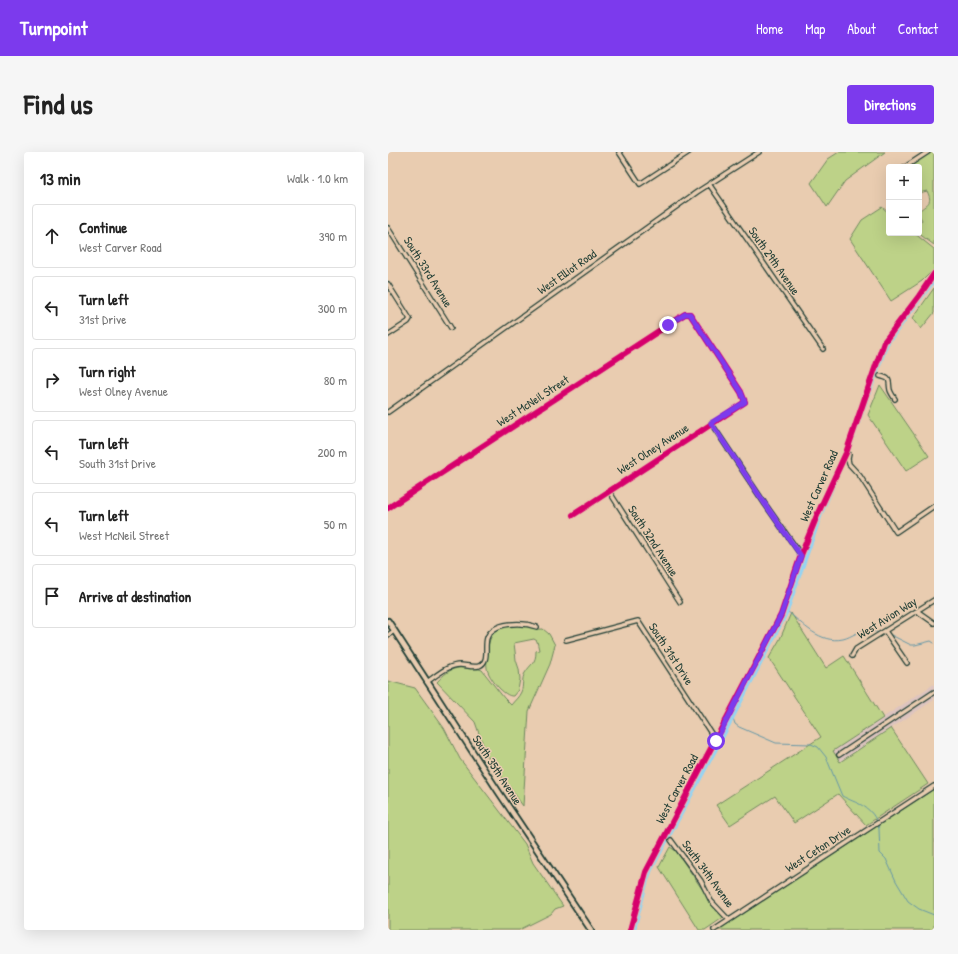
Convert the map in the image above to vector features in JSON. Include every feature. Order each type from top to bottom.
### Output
[{"type":"street","points":[[619,152],[640,184],[689,152]]},
{"type":"street","name":"West Elliot Road","points":[[388,412],[709,184],[759,152]]},
{"type":"street","points":[[910,164],[928,152]]},
{"type":"street","name":"South 29th Avenue","points":[[709,184],[823,349]]},
{"type":"street","name":"South 33rd Avenue","points":[[388,228],[451,328]]},
{"type":"street","name":"West Carver Road","points":[[630,930],[646,872],[781,615],[801,556],[818,513],[846,453],[884,342],[934,274]]},
{"type":"street","points":[[388,284],[410,319],[408,322],[388,335]]},
{"type":"street","name":"West McNeil Street","points":[[388,508],[685,314],[690,314],[741,392],[745,402]]},
{"type":"street","points":[[880,376],[889,380],[890,390],[895,399]]},
{"type":"street","name":"West Olney Avenue","points":[[573,515],[745,402]]},
{"type":"street","points":[[711,423],[801,556]]},
{"type":"street","points":[[849,454],[849,464],[860,476],[896,532],[934,506]]},
{"type":"street","name":"South 32nd Avenue","points":[[609,491],[680,602]]},
{"type":"street","name":"West Avion Way","points":[[852,656],[856,650],[934,600]]},
{"type":"street","points":[[917,611],[934,623]]},
{"type":"street","name":"South 35th Avenue","points":[[388,621],[549,870],[590,930]]},
{"type":"street","name":"South 31st Drive","points":[[566,640],[638,621],[716,741]]},
{"type":"street","points":[[427,682],[450,667],[458,665],[478,666],[483,663],[486,659],[486,639],[494,629],[518,623],[537,627]]},
{"type":"street","points":[[388,635],[394,631]]},
{"type":"street","points":[[886,631],[907,663]]},
{"type":"street","points":[[839,754],[934,692]]},
{"type":"street","name":"West Ceton Drive","points":[[714,930],[934,786]]},
{"type":"street","name":"South 34th Avenue","points":[[671,840],[701,881],[711,901],[729,920]]},
{"type":"shaded area","points":[[934,684],[934,700],[840,762],[832,751]]},
{"type":"green space","points":[[839,152],[885,152],[845,181],[827,207],[811,183],[828,159]]},
{"type":"green space","points":[[931,152],[934,152],[934,245],[922,236],[922,208],[929,202],[930,198],[927,191],[922,192],[922,164],[912,164]]},
{"type":"green space","points":[[882,207],[886,210],[886,236],[918,236],[934,249],[934,269],[922,281],[891,301],[850,239],[862,220]]},
{"type":"green space","points":[[934,288],[934,313],[921,329],[913,318]]},
{"type":"green space","points":[[880,385],[929,456],[906,471],[868,415]]},
{"type":"green space","points":[[791,613],[826,668],[844,656],[883,718],[833,751],[840,762],[891,728],[928,784],[866,825],[838,794],[794,823],[775,796],[730,825],[716,805],[821,737],[769,658],[780,639]]},
{"type":"green space","points":[[520,625],[543,629],[549,634],[555,645],[550,664],[529,711],[523,806],[487,756],[475,722],[437,682],[442,676],[456,668],[479,669],[482,670],[511,705],[520,694],[524,675],[534,661],[536,651],[539,650],[537,641],[534,639],[514,643],[520,679],[518,690],[513,696],[501,690],[490,676],[487,668],[488,650],[490,640],[494,633],[506,627]]},
{"type":"green space","points":[[388,681],[415,688],[444,728],[460,759],[525,844],[533,863],[563,906],[555,909],[551,914],[519,930],[388,930]]},
{"type":"green space","points":[[934,789],[934,930],[718,930]]},
{"type":"green space","points":[[670,847],[676,851],[711,902],[724,917],[705,930],[699,930],[659,867]]},
{"type":"waterway","points":[[849,450],[887,344],[934,281]]},
{"type":"waterway","points":[[634,930],[651,870],[728,727],[786,614],[822,512],[845,459]]},
{"type":"waterway","points":[[787,611],[812,632],[827,639],[843,639],[866,630],[872,630],[879,633]]},
{"type":"waterway","points":[[889,634],[911,645],[931,641],[934,643]]},
{"type":"waterway","points":[[733,718],[735,724],[739,727],[776,743],[811,744],[818,747],[826,757],[842,796],[867,808],[877,822]]},
{"type":"waterway","points":[[878,825],[880,853],[886,859],[896,881],[908,901],[919,909],[934,915]]},
{"type":"cycle path","points":[[630,930],[646,872],[781,615],[801,555],[818,513],[846,453],[884,342],[934,274]]},
{"type":"cycle path","points":[[388,508],[677,319],[685,314],[690,314],[741,392],[745,402],[573,515]]},
{"type":"route","points":[[668,325],[687,313],[690,314],[741,392],[745,402],[711,423],[801,556],[781,615],[716,741]]}]
